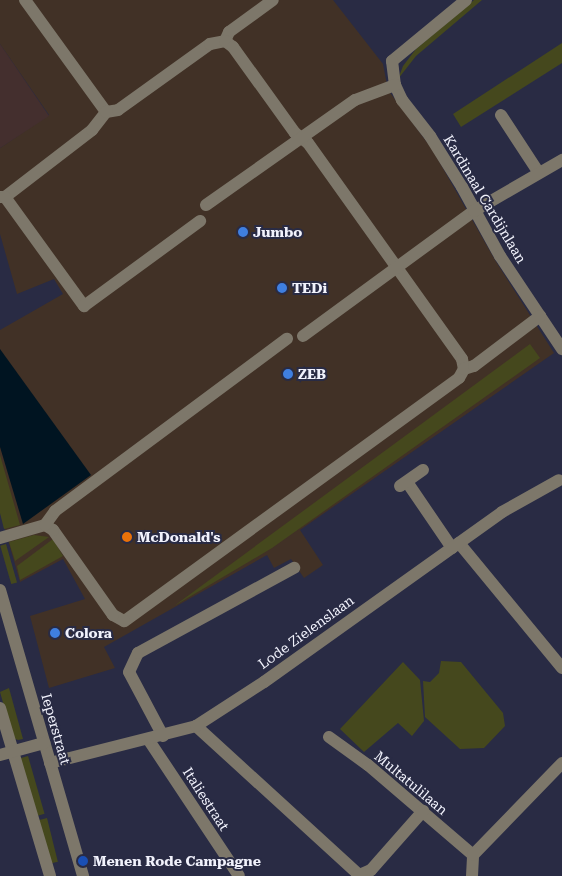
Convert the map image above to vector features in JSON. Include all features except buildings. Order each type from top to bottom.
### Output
[{"type":"street","points":[[25,0],[106,112]]},
{"type":"street","points":[[225,41],[229,32],[274,0]]},
{"type":"street","name":"Kardinaal Cardijnlaan","points":[[466,0],[392,61],[395,85],[540,316],[560,341]]},
{"type":"street","points":[[45,525],[53,530],[113,615],[124,621],[459,378],[464,369],[462,359],[308,143],[300,136],[233,47],[225,41],[210,44],[118,110],[106,112],[92,130],[3,197],[84,306],[200,221]]},
{"type":"street","points":[[206,205],[300,136],[355,100],[395,85]]},
{"type":"street","points":[[500,115],[539,173]]},
{"type":"street","points":[[303,336],[474,211],[562,160]]},
{"type":"street","points":[[464,369],[474,366],[540,316]]},
{"type":"street","points":[[0,538],[45,525],[55,511],[286,340]]},
{"type":"street","points":[[423,470],[403,484],[562,668]]},
{"type":"street","name":"Lode Zielenslaan","points":[[50,763],[163,736],[196,726],[502,512],[559,480]]},
{"type":"street","points":[[163,736],[129,672],[138,653],[294,568]]},
{"type":"street","name":"Ieperstraat","points":[[0,590],[83,876]]},
{"type":"street","points":[[0,708],[50,876]]},
{"type":"street","points":[[196,726],[362,875],[422,811]]},
{"type":"street","name":"Multatulilaan","points":[[329,736],[473,855]]},
{"type":"street","name":"Italiestraat","points":[[148,739],[239,876]]},
{"type":"street","points":[[0,755],[44,743]]},
{"type":"street","points":[[472,876],[473,855],[562,763]]},
{"type":"shaded area","points":[[0,0],[333,0],[383,64],[388,90],[432,149],[495,260],[554,353],[300,530],[323,565],[304,578],[291,559],[274,568],[267,555],[104,647],[115,668],[49,688],[30,616],[85,599],[63,559],[20,582],[0,512],[0,330],[63,294],[54,279],[17,294],[0,234],[0,148],[49,115],[0,44]]},
{"type":"shaded area","points":[[0,44],[49,116],[0,148]]},
{"type":"green space","points":[[474,0],[482,0],[416,56],[398,79],[403,66],[416,49]]},
{"type":"green space","points":[[562,43],[562,63],[461,127],[453,114]]},
{"type":"green space","points":[[530,344],[540,358],[272,548],[174,606]]},
{"type":"green space","points":[[0,455],[20,525],[4,529],[0,513]]},
{"type":"green space","points":[[34,535],[49,537],[15,561],[9,542]]},
{"type":"green space","points":[[53,539],[63,556],[20,580],[17,566]]},
{"type":"green space","points":[[6,544],[17,582],[11,584],[0,546]]},
{"type":"green space","points":[[441,661],[461,662],[503,713],[505,726],[484,748],[460,749],[425,717],[423,681],[430,682],[439,673]]},
{"type":"green space","points":[[403,662],[420,680],[424,721],[412,736],[398,723],[364,752],[340,729]]},
{"type":"green space","points":[[9,688],[23,739],[13,738],[0,692]]},
{"type":"green space","points":[[28,756],[45,814],[34,817],[17,759]]},
{"type":"green space","points":[[47,818],[58,862],[49,864],[38,820]]},
{"type":"water","points":[[0,349],[91,475],[23,524],[0,447]]},
{"type":"place","name":"Jumbo","points":[[243,232]]},
{"type":"place","name":"TEDi","points":[[282,288]]},
{"type":"place","name":"ZEB","points":[[288,374]]},
{"type":"place","name":"McDonald's","points":[[127,537]]},
{"type":"place","name":"Colora","points":[[55,633]]},
{"type":"place","name":"Menen Rode Campagne","points":[[83,861]]}]
